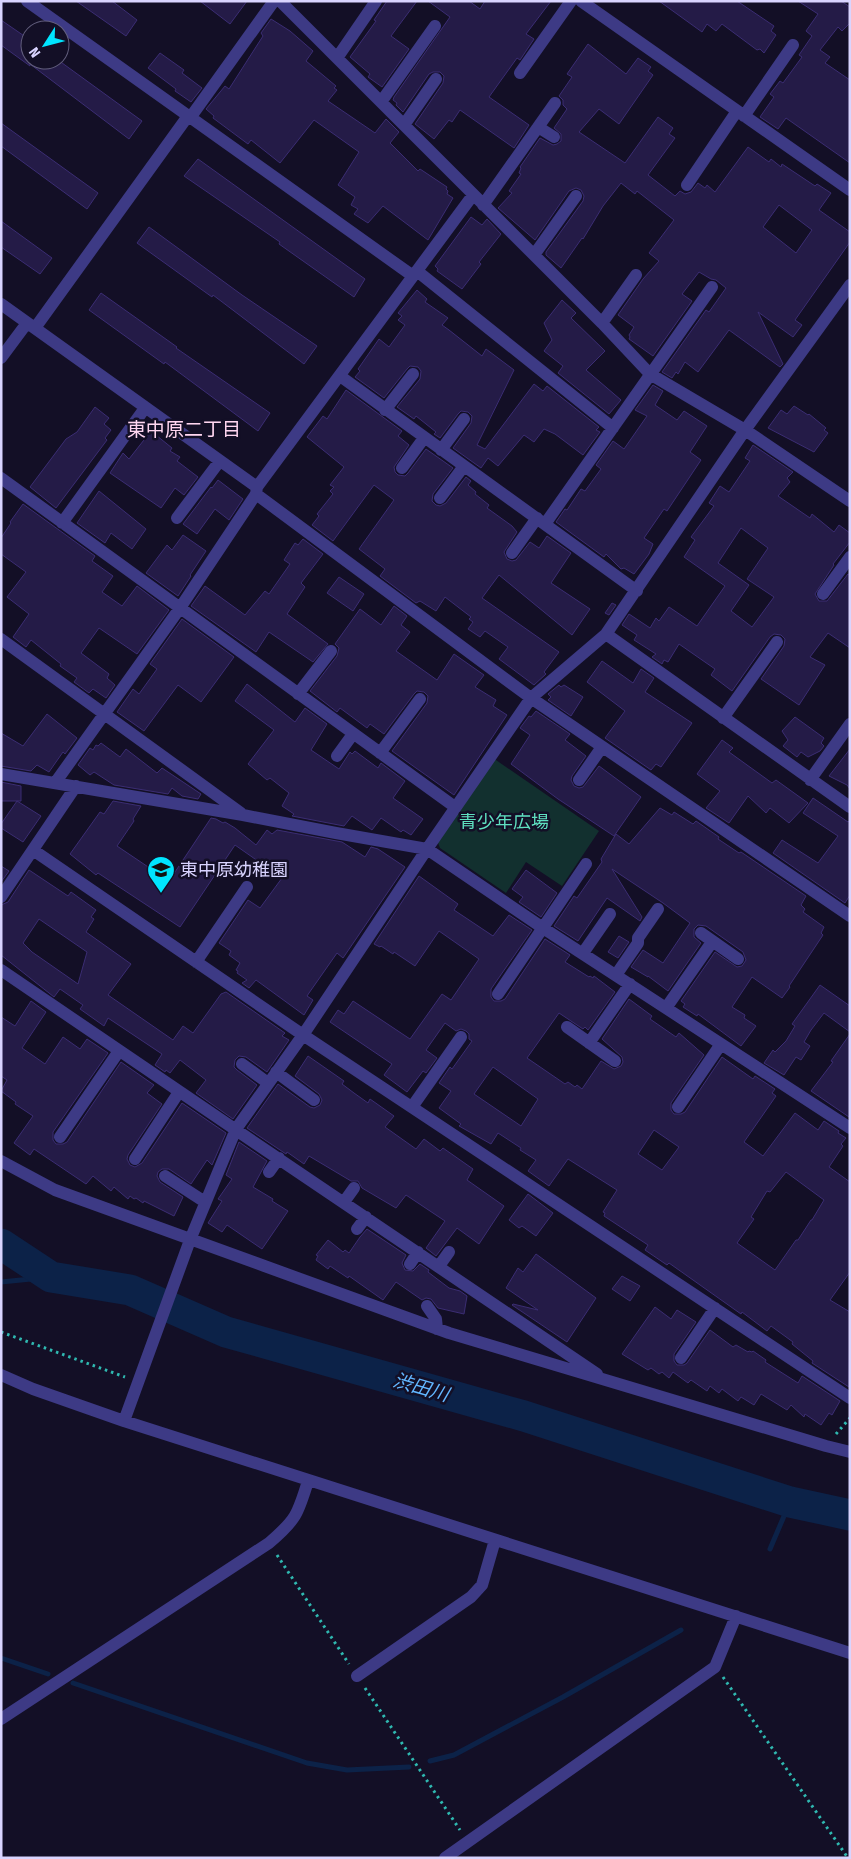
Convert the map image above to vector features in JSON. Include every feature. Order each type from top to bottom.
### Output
[{"type":"street","points":[[27,1],[189,117],[415,274],[613,428]]},
{"type":"street","points":[[1,358],[31,326],[274,1]]},
{"type":"street","points":[[280,1],[602,323],[650,374],[746,430],[850,501]]},
{"type":"street","points":[[337,58],[376,1]]},
{"type":"street","points":[[520,74],[571,1]]},
{"type":"street","points":[[582,1],[850,190]]},
{"type":"street","points":[[381,102],[434,26]]},
{"type":"street","points":[[687,185],[793,45]]},
{"type":"street","points":[[404,125],[436,79]]},
{"type":"street","points":[[483,204],[555,104]]},
{"type":"street","points":[[538,127],[554,137]]},
{"type":"street","points":[[56,783],[180,608],[257,491],[473,195]]},
{"type":"street","points":[[534,255],[576,196]]},
{"type":"street","points":[[602,323],[636,275]]},
{"type":"street","points":[[124,1420],[190,1240],[236,1130],[531,698],[606,634],[746,430],[850,285]]},
{"type":"street","points":[[512,553],[541,521],[613,428],[712,287]]},
{"type":"street","points":[[1,304],[219,462],[531,698],[850,916]]},
{"type":"street","points":[[385,410],[413,374]]},
{"type":"street","points":[[340,376],[637,591]]},
{"type":"street","points":[[62,523],[145,408]]},
{"type":"street","points":[[441,450],[464,419]]},
{"type":"street","points":[[402,468],[424,438]]},
{"type":"street","points":[[177,518],[219,462]]},
{"type":"street","points":[[440,498],[464,466]]},
{"type":"street","points":[[1,478],[455,807]]},
{"type":"street","points":[[823,594],[850,556]]},
{"type":"street","points":[[606,634],[850,807]]},
{"type":"street","points":[[1,639],[243,815]]},
{"type":"street","points":[[723,718],[777,642]]},
{"type":"street","points":[[298,694],[331,651]]},
{"type":"street","points":[[380,753],[420,699]]},
{"type":"street","points":[[810,780],[850,724]]},
{"type":"street","points":[[337,756],[353,734]]},
{"type":"street","points":[[579,780],[602,747]]},
{"type":"street","points":[[1,774],[243,815],[336,834],[427,849],[543,928],[850,1128]]},
{"type":"street","points":[[1,897],[76,786]]},
{"type":"street","points":[[327,845],[336,834]]},
{"type":"street","points":[[33,850],[303,1034],[850,1398]]},
{"type":"street","points":[[498,994],[586,864]]},
{"type":"street","points":[[196,962],[247,888]]},
{"type":"street","points":[[616,975],[658,909]]},
{"type":"street","points":[[583,953],[610,914]]},
{"type":"street","points":[[701,933],[738,959]]},
{"type":"street","points":[[666,1008],[712,942]]},
{"type":"street","points":[[1,970],[607,1381]]},
{"type":"street","points":[[589,1043],[630,984]]},
{"type":"street","points":[[567,1026],[615,1061]]},
{"type":"street","points":[[412,1107],[461,1037]]},
{"type":"street","points":[[678,1107],[721,1044]]},
{"type":"street","points":[[60,1137],[119,1051]]},
{"type":"street","points":[[242,1064],[268,1083]]},
{"type":"street","points":[[276,1072],[314,1100]]},
{"type":"street","points":[[135,1159],[179,1092]]},
{"type":"street","points":[[269,1172],[279,1158]]},
{"type":"street","points":[[1,1161],[55,1190],[437,1329],[816,1444],[850,1452]]},
{"type":"street","points":[[165,1176],[206,1202]]},
{"type":"street","points":[[344,1202],[354,1188]]},
{"type":"street","points":[[357,1230],[366,1217]]},
{"type":"street","points":[[410,1264],[418,1252]]},
{"type":"street","points":[[439,1266],[449,1252]]},
{"type":"street","points":[[426,1306],[436,1319],[437,1329]]},
{"type":"street","points":[[681,1358],[715,1308]]},
{"type":"street","points":[[1,1376],[33,1389],[308,1481],[850,1653]]},
{"type":"street","points":[[1,1719],[269,1543],[289,1526],[298,1512],[308,1481]]},
{"type":"street","points":[[357,1676],[471,1598],[482,1584],[495,1540]]},
{"type":"street","points":[[445,1858],[715,1667],[736,1616]]},
{"type":"path","points":[[1,1332],[139,1377]]},
{"type":"path","points":[[269,1543],[468,1842]]},
{"type":"path","points":[[715,1667],[848,1858]]},
{"type":"green space","name":"青少年広場","points":[[493,758],[599,831],[562,886],[526,862],[506,893],[440,848],[437,840]]},
{"type":"building","points":[[76,1],[112,1],[137,20],[126,36]]},
{"type":"building","points":[[200,1],[247,1],[230,24]]},
{"type":"building","points":[[387,1],[417,1],[391,36],[409,49],[382,87],[368,77],[370,74],[350,57],[376,21],[374,20]]},
{"type":"building","points":[[428,1],[469,1],[480,9],[485,1],[551,1],[526,34],[534,39],[520,60],[517,58],[489,97],[529,125],[514,148],[460,110],[452,122],[449,120],[434,139],[415,124],[443,83],[444,76],[440,72],[429,74],[403,112],[393,100],[450,17]]},
{"type":"building","points":[[659,1],[737,1],[774,26],[771,31],[776,35],[764,53],[760,49],[757,50],[722,24],[716,31],[707,24],[702,32]]},
{"type":"building","points":[[798,1],[841,1],[850,7],[850,23],[842,31],[838,27],[820,50],[830,57],[825,63],[850,80],[850,163],[786,118],[778,129],[760,117],[774,97],[770,94],[780,81],[783,83],[802,57],[799,55],[812,36],[806,31],[818,14]]},
{"type":"building","points":[[271,19],[290,31],[313,51],[306,61],[336,86],[334,88],[337,90],[328,101],[375,133],[386,119],[399,132],[390,143],[418,171],[420,169],[447,187],[447,194],[453,198],[428,240],[383,206],[368,223],[354,214],[358,209],[351,205],[355,197],[338,185],[359,152],[314,120],[280,163],[251,140],[248,144],[213,118],[214,116],[206,109],[225,86],[229,89],[263,36],[261,33]]},
{"type":"building","points":[[1,20],[20,33],[20,59],[1,45]]},
{"type":"building","points":[[588,44],[626,74],[638,58],[651,67],[648,71],[653,75],[619,124],[599,109],[579,132],[625,163],[658,117],[673,128],[669,134],[675,138],[648,175],[675,196],[680,191],[685,194],[691,192],[698,183],[705,188],[707,185],[715,192],[748,147],[769,162],[771,159],[781,167],[782,164],[815,186],[817,184],[831,193],[819,210],[850,232],[850,242],[795,320],[802,325],[793,337],[758,312],[783,364],[780,367],[729,330],[698,372],[685,362],[678,374],[676,372],[672,378],[662,372],[706,310],[709,312],[726,288],[716,280],[699,272],[682,294],[692,301],[653,356],[629,339],[629,335],[634,327],[618,315],[643,279],[659,261],[649,253],[674,220],[637,191],[635,194],[621,183],[561,268],[546,255],[546,252],[583,201],[584,196],[581,190],[576,188],[569,191],[535,240],[498,208],[512,193],[509,191],[521,174],[519,173],[520,167],[540,138],[553,145],[561,141],[561,134],[554,128],[567,109],[559,96],[572,77],[567,74]],"holes":[[[779,205],[812,230],[796,253],[763,227]]]},
{"type":"building","points":[[160,53],[184,70],[182,73],[202,88],[191,102],[148,68]]},
{"type":"building","points":[[70,69],[142,121],[129,139],[38,70]]},
{"type":"building","points":[[1,123],[98,193],[87,209],[1,146]]},
{"type":"building","points":[[198,159],[365,279],[354,297],[279,244],[280,242],[184,176]]},
{"type":"building","points":[[471,217],[482,225],[487,219],[501,234],[479,262],[481,264],[462,289],[437,271],[438,269],[435,266]]},
{"type":"building","points":[[1,221],[52,258],[40,274],[1,247]]},
{"type":"building","points":[[149,227],[242,295],[317,346],[304,364],[213,295],[212,297],[137,243]]},
{"type":"building","points":[[417,290],[427,299],[425,302],[448,318],[442,325],[482,356],[486,349],[514,370],[477,445],[485,449],[534,384],[543,391],[547,386],[599,427],[596,430],[600,432],[583,455],[555,434],[544,429],[534,442],[524,435],[498,466],[488,458],[481,468],[453,448],[471,423],[472,416],[468,412],[461,411],[440,438],[434,434],[436,432],[416,416],[414,419],[397,407],[420,379],[421,371],[418,367],[410,366],[384,398],[355,377],[360,371],[358,369],[379,339],[389,347],[405,325],[398,320],[402,316],[398,313]]},
{"type":"building","points":[[101,293],[270,413],[258,431],[165,362],[164,364],[89,310]]},
{"type":"building","points":[[562,300],[576,313],[571,318],[605,351],[586,370],[621,400],[609,414],[558,373],[563,366],[544,351],[552,340],[544,323]]},
{"type":"building","points":[[653,385],[663,391],[655,405],[677,420],[684,411],[707,426],[690,452],[701,460],[667,511],[664,509],[644,538],[653,544],[649,554],[634,574],[624,568],[621,569],[606,554],[604,557],[556,522],[565,509],[567,510],[581,489],[585,491],[601,469],[596,465],[613,441],[624,449],[647,416],[635,410]]},
{"type":"building","points":[[346,390],[402,431],[398,436],[409,445],[394,467],[398,475],[405,476],[426,449],[453,468],[433,494],[432,501],[436,505],[440,506],[446,503],[466,477],[471,481],[468,485],[476,492],[475,494],[489,505],[487,508],[512,526],[517,532],[504,552],[507,559],[516,560],[530,542],[539,548],[547,536],[571,553],[551,583],[590,609],[572,635],[499,575],[482,598],[559,652],[544,672],[546,674],[534,685],[499,659],[508,647],[485,631],[480,637],[468,629],[473,622],[469,619],[471,617],[445,597],[436,611],[420,601],[416,603],[380,576],[385,569],[359,549],[394,500],[374,485],[333,541],[312,525],[319,516],[317,514],[333,494],[330,491],[334,487],[330,485],[344,467],[307,437],[323,416],[327,419]]},
{"type":"building","points":[[794,406],[809,414],[826,428],[824,430],[828,433],[814,452],[768,428],[781,410],[787,414]]},
{"type":"building","points":[[95,407],[109,418],[104,424],[111,430],[105,438],[107,440],[56,508],[30,487],[66,439],[77,432]]},
{"type":"building","points":[[151,431],[172,448],[170,451],[180,457],[177,461],[198,477],[184,495],[175,488],[161,508],[110,473],[123,453],[129,459]]},
{"type":"building","points":[[753,445],[793,472],[787,478],[790,482],[778,496],[810,518],[812,514],[834,532],[839,525],[850,533],[850,542],[833,564],[815,594],[819,601],[827,601],[848,574],[850,575],[850,648],[828,633],[810,657],[825,665],[799,705],[761,679],[784,646],[785,639],[781,635],[774,634],[770,637],[732,691],[711,675],[715,669],[679,644],[668,662],[664,660],[662,664],[652,657],[656,654],[634,640],[637,635],[622,625],[629,614],[650,628],[656,618],[659,621],[669,607],[697,626],[725,586],[684,557],[695,540],[691,537],[714,506],[709,503],[720,486],[729,492],[750,461],[745,458]],"holes":[[[741,528],[768,548],[747,579],[774,597],[752,627],[731,611],[749,585],[718,563]]]},
{"type":"building","points":[[218,480],[243,499],[229,520],[215,509],[197,534],[183,524]]},
{"type":"building","points":[[99,491],[146,529],[132,549],[111,533],[105,543],[77,523]]},
{"type":"building","points":[[23,504],[95,556],[92,561],[113,576],[102,592],[122,606],[137,586],[169,610],[137,654],[99,628],[81,653],[109,674],[107,678],[115,685],[106,698],[93,689],[89,693],[74,682],[77,678],[60,666],[61,664],[31,640],[26,647],[13,637],[29,614],[7,597],[26,572],[1,554],[1,538]]},
{"type":"building","points":[[183,535],[206,551],[178,596],[146,573],[167,545],[172,550]]},
{"type":"building","points":[[303,539],[323,554],[301,583],[305,587],[287,614],[328,644],[313,662],[269,632],[256,652],[191,606],[205,586],[245,615],[265,591],[269,594],[290,564],[284,560],[295,543],[298,545]]},
{"type":"building","points":[[339,577],[364,594],[353,611],[327,593]]},
{"type":"building","points":[[612,603],[616,605],[609,615],[605,613]]},
{"type":"building","points":[[394,606],[407,616],[401,625],[410,632],[396,651],[437,680],[454,654],[484,675],[475,687],[496,700],[493,706],[507,715],[454,795],[392,751],[427,703],[428,696],[424,692],[417,691],[414,694],[384,734],[370,724],[367,728],[340,708],[337,712],[310,691],[337,656],[339,648],[335,644],[360,609],[381,625]]},
{"type":"building","points":[[182,619],[234,657],[201,702],[178,685],[144,731],[117,712],[133,689],[139,694],[157,669],[150,664]]},
{"type":"building","points":[[602,661],[633,683],[641,669],[654,678],[645,692],[692,723],[661,767],[656,764],[651,770],[605,738],[625,711],[587,682]]},
{"type":"building","points":[[247,684],[295,722],[305,708],[327,724],[311,750],[339,769],[350,752],[352,754],[355,751],[378,768],[381,763],[405,781],[393,798],[423,819],[411,835],[403,830],[401,832],[381,818],[372,830],[352,816],[344,826],[292,816],[294,814],[282,806],[289,793],[270,778],[267,780],[248,764],[274,730],[235,701]]},
{"type":"building","points":[[559,685],[561,687],[564,685],[583,697],[571,716],[548,700],[551,697],[548,694]]},
{"type":"building","points":[[536,711],[570,734],[565,740],[586,756],[572,776],[571,780],[574,786],[583,787],[599,766],[641,797],[614,836],[558,799],[511,764],[530,735],[520,728],[529,716],[531,717]]},
{"type":"building","points":[[47,714],[77,738],[65,754],[63,752],[49,772],[37,765],[31,771],[1,766],[1,733],[23,746]]},
{"type":"building","points":[[795,717],[824,738],[821,743],[824,746],[820,751],[808,757],[801,752],[797,757],[783,746],[788,740],[782,731]]},
{"type":"building","points":[[722,740],[733,748],[729,752],[772,783],[776,780],[808,803],[789,823],[770,808],[766,813],[748,796],[729,823],[706,808],[720,791],[697,774]]},
{"type":"building","points":[[101,743],[120,757],[126,749],[157,773],[162,768],[201,794],[198,799],[182,796],[172,788],[168,794],[114,785],[94,772],[90,775],[78,765],[90,748],[93,750],[96,745],[98,746]]},
{"type":"building","points":[[850,749],[850,789],[847,785],[829,776]]},
{"type":"building","points":[[1,782],[21,786],[21,801],[1,801]]},
{"type":"building","points":[[813,798],[848,822],[850,820],[850,895],[845,903],[773,853],[782,840],[818,863],[838,836],[803,813]]},
{"type":"building","points":[[17,801],[41,816],[23,842],[1,828],[1,824]]},
{"type":"building","points":[[113,801],[141,806],[133,819],[134,821],[117,846],[169,881],[211,818],[223,823],[225,822],[235,828],[256,845],[267,830],[272,834],[277,830],[342,842],[365,857],[371,847],[378,849],[405,867],[343,958],[337,953],[309,993],[307,996],[313,1000],[304,1015],[256,980],[249,988],[242,983],[247,980],[237,973],[238,971],[236,970],[240,963],[229,955],[231,951],[219,943],[248,900],[260,908],[282,878],[235,845],[180,927],[98,873],[96,875],[70,854],[100,812],[104,814]]},
{"type":"building","points":[[660,808],[672,815],[674,812],[693,824],[696,821],[719,837],[718,839],[739,853],[741,852],[806,896],[801,905],[805,909],[803,912],[824,927],[821,933],[823,935],[782,998],[752,977],[732,1007],[745,1015],[744,1018],[756,1026],[741,1046],[698,1014],[697,1016],[683,1007],[685,1004],[681,1001],[715,952],[737,967],[742,966],[746,960],[743,952],[706,926],[698,925],[694,929],[694,937],[701,943],[668,991],[648,976],[631,967],[643,950],[663,963],[690,923],[612,869],[642,917],[640,921],[607,898],[578,941],[554,926],[574,896],[577,898],[602,862],[601,859],[616,834],[629,844]]},
{"type":"building","points":[[1,866],[9,871],[1,882]]},
{"type":"building","points":[[29,870],[68,896],[71,892],[96,910],[91,917],[94,919],[86,932],[131,964],[108,995],[173,1040],[183,1026],[193,1033],[221,994],[226,992],[285,1033],[282,1036],[289,1040],[267,1072],[246,1057],[239,1056],[235,1060],[234,1067],[257,1085],[233,1119],[196,1093],[206,1080],[180,1060],[170,1073],[166,1070],[165,1072],[155,1065],[162,1054],[108,1018],[104,1026],[80,1009],[83,1005],[60,989],[54,997],[1,955],[1,905],[8,902]],"holes":[[[39,919],[87,952],[78,984],[32,952],[23,943]]]},
{"type":"building","points":[[526,870],[557,893],[541,917],[519,902],[523,897],[512,889]]},
{"type":"building","points":[[419,876],[458,904],[454,910],[493,936],[509,915],[532,930],[491,989],[491,997],[494,1001],[505,999],[545,939],[570,955],[565,962],[589,977],[593,978],[594,976],[615,992],[588,1030],[585,1027],[583,1029],[559,1013],[527,1058],[565,1084],[568,1082],[582,1089],[601,1061],[614,1069],[621,1066],[623,1062],[622,1057],[602,1039],[629,999],[652,1016],[650,1019],[676,1037],[679,1033],[704,1055],[671,1103],[671,1110],[674,1114],[685,1112],[722,1057],[753,1079],[755,1076],[775,1089],[772,1093],[776,1096],[744,1142],[763,1156],[795,1113],[818,1130],[824,1121],[839,1131],[838,1133],[846,1138],[829,1167],[850,1182],[850,1272],[830,1300],[850,1312],[849,1387],[812,1363],[813,1361],[792,1344],[793,1342],[771,1326],[767,1331],[742,1312],[741,1314],[669,1263],[667,1265],[645,1250],[648,1245],[604,1216],[605,1213],[603,1212],[617,1190],[568,1159],[549,1186],[528,1171],[536,1160],[520,1150],[521,1148],[498,1133],[491,1144],[459,1126],[461,1124],[439,1108],[451,1091],[439,1083],[450,1067],[452,1069],[472,1041],[469,1039],[469,1034],[466,1031],[461,1029],[456,1031],[445,1023],[426,1050],[437,1058],[426,1073],[423,1071],[407,1092],[384,1075],[392,1064],[330,1022],[338,1010],[344,1014],[353,1001],[410,1039],[442,994],[451,1000],[479,959],[439,931],[415,966],[394,952],[393,954],[374,944]],"holes":[[[493,1067],[538,1099],[521,1126],[474,1094]],[[654,1130],[679,1147],[662,1170],[638,1154]],[[786,1172],[824,1200],[812,1220],[775,1270],[737,1243],[754,1219],[751,1217],[767,1191],[770,1192]]]},
{"type":"building","points":[[619,936],[629,942],[618,958],[608,952]]},
{"type":"building","points":[[820,985],[850,1006],[850,1032],[824,1013],[804,1042],[810,1046],[801,1060],[796,1057],[784,1075],[764,1063],[773,1050],[775,1052],[786,1041],[795,1026],[792,1024]]},
{"type":"building","points":[[31,1001],[46,1012],[22,1048],[45,1064],[63,1037],[80,1049],[87,1039],[108,1053],[53,1132],[53,1140],[56,1144],[67,1142],[121,1062],[154,1085],[147,1093],[162,1104],[128,1155],[127,1159],[130,1165],[135,1167],[142,1163],[182,1103],[226,1133],[212,1165],[207,1160],[191,1184],[169,1169],[162,1169],[158,1172],[157,1176],[160,1182],[183,1197],[174,1216],[144,1201],[143,1203],[136,1198],[134,1199],[130,1196],[128,1199],[114,1187],[111,1191],[93,1176],[86,1184],[34,1149],[30,1155],[14,1143],[33,1116],[15,1104],[16,1102],[1,1091],[7,1080],[1,1076],[1,1017],[15,1026]]},
{"type":"building","points":[[850,1034],[849,1117],[811,1091],[833,1062],[831,1061]]},
{"type":"building","points":[[308,1056],[344,1081],[342,1084],[368,1103],[370,1099],[394,1116],[385,1127],[416,1149],[424,1139],[440,1151],[443,1148],[473,1169],[467,1180],[504,1206],[479,1244],[457,1228],[436,1256],[426,1248],[445,1221],[406,1195],[396,1208],[362,1188],[358,1181],[351,1181],[309,1156],[304,1164],[247,1128],[278,1084],[310,1107],[314,1108],[320,1105],[322,1100],[319,1094],[295,1076]]},
{"type":"building","points":[[239,1142],[267,1161],[253,1187],[288,1211],[262,1249],[227,1225],[222,1232],[208,1223],[222,1201],[218,1199],[232,1179],[226,1175]]},
{"type":"building","points":[[528,1194],[553,1213],[536,1236],[522,1226],[519,1228],[509,1220]]},
{"type":"building","points":[[367,1229],[406,1255],[402,1263],[405,1270],[413,1271],[420,1264],[449,1288],[460,1291],[467,1296],[464,1314],[438,1308],[431,1299],[426,1298],[422,1300],[396,1282],[383,1300],[349,1276],[348,1278],[330,1266],[328,1269],[316,1260],[318,1256],[316,1255],[328,1240],[343,1252],[345,1250],[349,1253]]},
{"type":"building","points":[[536,1254],[596,1298],[567,1342],[512,1305],[538,1310],[506,1288],[518,1268],[523,1272]]},
{"type":"building","points":[[622,1276],[640,1286],[630,1301],[612,1289]]},
{"type":"building","points":[[655,1307],[671,1319],[677,1310],[696,1322],[674,1354],[674,1361],[677,1365],[687,1363],[710,1330],[733,1347],[736,1345],[748,1352],[753,1351],[766,1360],[765,1362],[798,1383],[802,1376],[840,1401],[832,1415],[829,1413],[821,1425],[805,1414],[804,1417],[791,1405],[787,1410],[761,1394],[754,1405],[741,1397],[738,1401],[722,1389],[719,1393],[710,1386],[707,1391],[691,1380],[688,1383],[673,1372],[669,1378],[662,1372],[659,1374],[651,1368],[648,1370],[622,1354]]},
{"type":"waterway","name":"渋田川","points":[[1,1244],[51,1277],[130,1290],[226,1332],[524,1416],[790,1502],[850,1515]]},
{"type":"waterway","points":[[1,1282],[51,1277]]},
{"type":"waterway","points":[[770,1549],[790,1502]]},
{"type":"waterway","points":[[430,1761],[454,1755],[563,1697],[681,1630]]},
{"type":"waterway","points":[[1,1658],[48,1674]]},
{"type":"waterway","points":[[73,1683],[307,1763],[347,1770],[409,1767]]},
{"type":"place","name":"東中原幼稚園","points":[[161,894]]},
{"type":"district","name":"東中原二丁目","points":[[184,429]]}]
